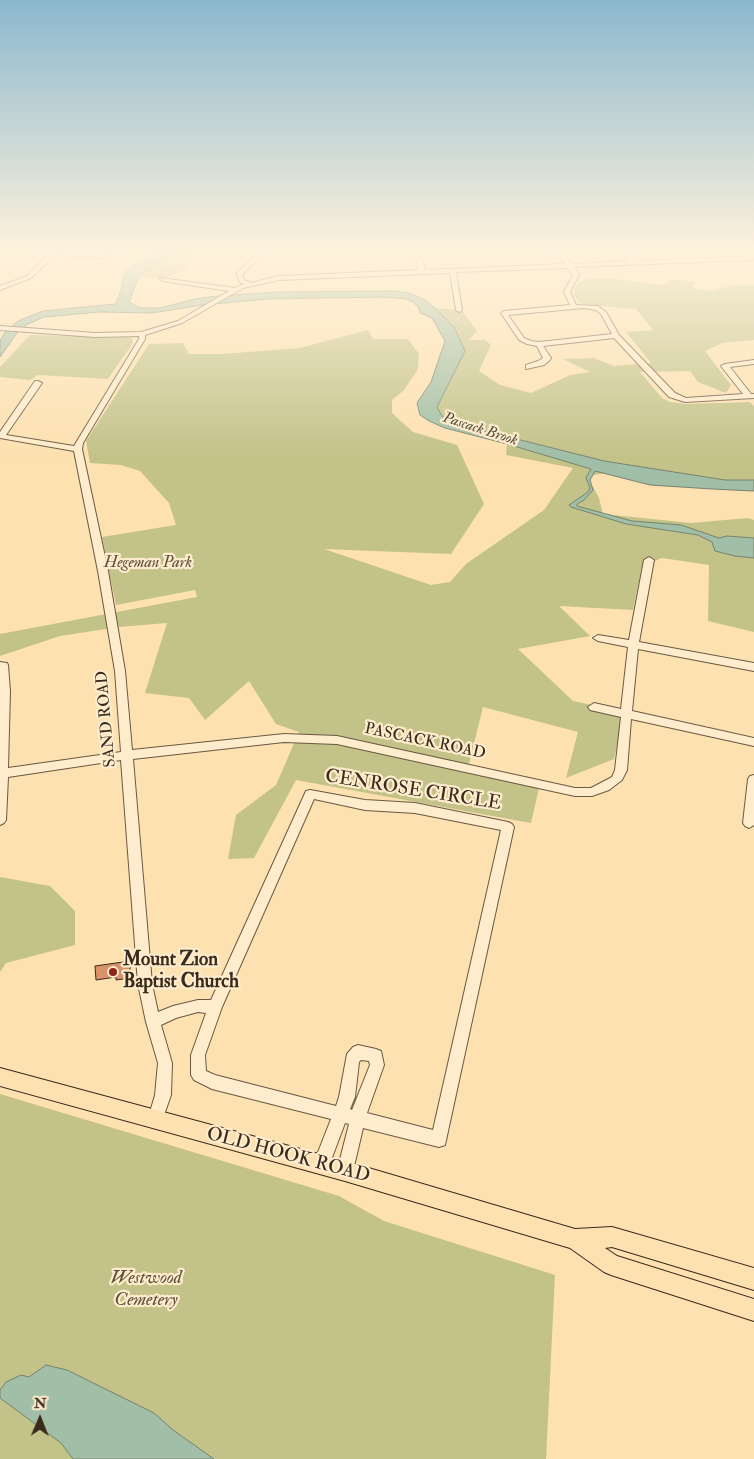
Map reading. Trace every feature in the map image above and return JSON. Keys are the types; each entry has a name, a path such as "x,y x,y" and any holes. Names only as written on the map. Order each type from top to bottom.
{"main road":[{"name":"OLD HOOK ROAD","path":"0,1076 345,1171 575,1239 611,1265 754,1310"},
{"name":"OLD HOOK ROAD","path":"575,1239 612,1237 754,1279"}],"street":[{"path":"3,328 103,336 142,334 182,320"},
{"path":"509,320 521,339 528,343 539,344 616,336"},
{"path":"607,320 616,336 636,360 676,396 685,400 752,397"},
{"path":"38,383 0,436 78,449 79,443 142,339 142,334"},
{"path":"529,367 541,363 547,358 539,344"},
{"path":"752,397 725,366 754,362"},
{"name":"SAND ROAD","path":"78,449 116,646 146,984 152,1022 165,1063 163,1095 156,1119"},
{"name":"PASCACK ROAD","path":"2,773 127,754 284,738 310,738 337,740 367,746 575,792 592,792 616,780 621,770 633,645 649,560"},
{"path":"598,638 754,667"},
{"path":"0,820 5,691 4,665"},
{"path":"594,707 754,742"},
{"path":"749,823 754,779"},
{"name":"CENROSE CIRCLE","path":"310,794 365,805 415,808 508,827 440,1139 212,1082 199,1075 198,1055 215,1007 310,794"},
{"path":"152,1022 181,1010 198,1006 215,1007"},
{"path":"322,1165 347,1098 352,1059 358,1052 376,1056 378,1065 362,1102 345,1171"}],"green space":[{"name":"Hegeman Park","path":"447,320 469,320 477,331 469,340 485,340 491,345 479,371 500,385 531,393 570,375 590,372 563,359 594,358 614,366 651,363 626,332 653,330 645,320 754,320 754,340 722,343 705,351 731,385 726,393 698,382 690,371 640,372 662,398 670,402 686,404 750,402 754,406 754,480 725,480 638,468 587,476 599,498 603,514 691,523 748,518 754,520 754,632 708,621 709,565 662,558 642,566 633,610 559,606 590,636 518,649 573,701 625,712 614,759 566,778 578,732 483,707 467,772 539,788 531,823 296,780 254,858 228,859 236,815 276,785 299,732 276,724 249,681 205,720 189,698 145,693 167,623 119,627 60,636 0,656 0,634 197,597 195,590 116,605 102,537 176,525 169,503 140,471 121,465 90,463 86,441 149,344 183,343 189,354 222,354 299,348 368,330 373,339 408,339 419,354 418,369 404,390 392,400 392,413 413,432 457,445 484,504 451,554 324,549 431,585 450,582 466,564 544,510 573,468 506,455 507,444 477,429 442,416 437,407 465,351 454,327"},
{"path":"30,335 126,337 132,338 133,343 108,379 38,375 30,380 0,377 0,367"},
{"path":"0,877 50,886 75,911 75,945 6,963 0,972"},
{"name":"Westwood Cemetery","path":"0,1094 339,1196 384,1221 555,1275 546,1459 0,1459"}],"water":[{"path":"37,320 26,325 17,333 0,357 0,341 5,332 18,321"},
{"name":"Pascack Brook","path":"433,320 447,320 454,327 465,351 437,407 442,416 477,429 604,461 725,480 754,480 754,491 712,489 650,485 595,471 590,480 593,490 577,506 632,521 681,525 719,538 727,536 754,538 754,558 715,551 712,542 698,535 626,524 571,507 569,505 588,492 590,488 586,478 591,469 445,428 420,415 417,403 431,382 445,341"},
{"path":"46,1365 67,1370 154,1413 173,1430 214,1459 73,1459 61,1443 0,1398 0,1390 6,1382 21,1375 29,1377"}],"building":[{"name":"Mount Zion Baptist Church","path":"130,961 130,978 116,980 116,977 96,980 95,966"}],"place":[{"name":"Mount Zion Baptist Church","path":"113,972"}]}
